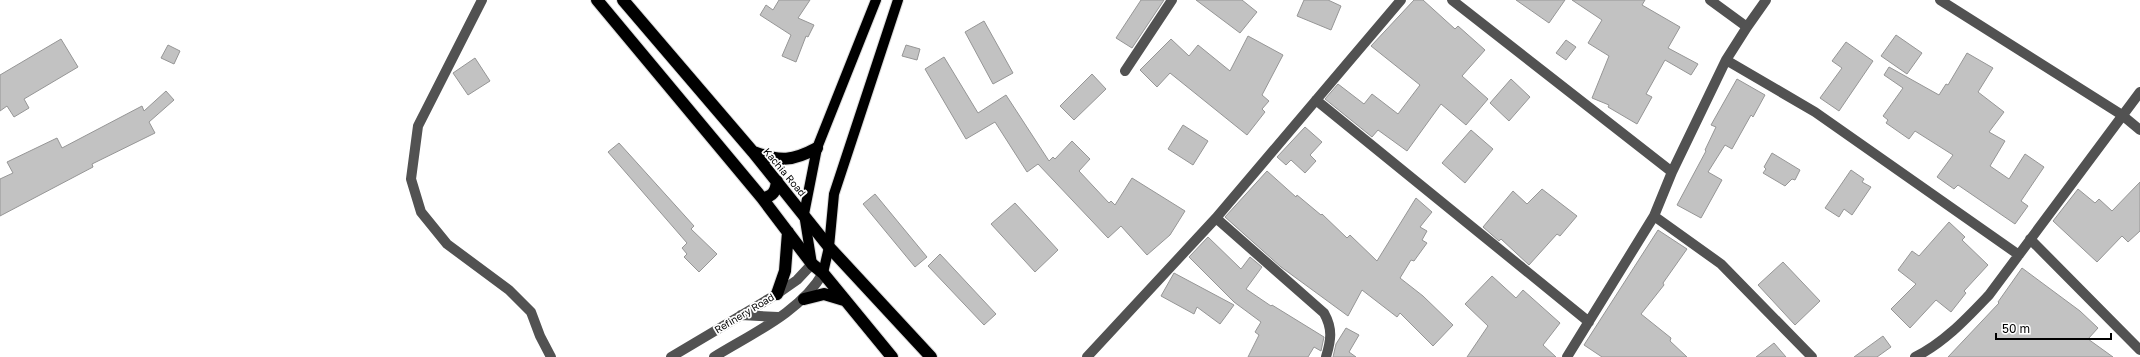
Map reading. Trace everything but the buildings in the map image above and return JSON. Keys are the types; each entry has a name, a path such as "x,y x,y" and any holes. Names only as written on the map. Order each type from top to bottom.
{"highway":[{"path":"597,0 762,198 812,264 823,273 892,357"},
{"name":"Kachia Road","path":"623,0 778,181 829,247 932,357"},
{"path":"753,152 783,160 800,157 817,148"},
{"path":"762,198 773,194 778,181"},
{"path":"777,294 785,271 788,232"},
{"path":"804,299 824,294 844,300"}],"main road":[{"path":"812,264 804,214 817,148 876,0"},
{"path":"823,273 829,247 834,194 898,0"}],"street":[{"path":"482,0 418,126 411,179 421,212 447,244 509,290 531,312 540,336 551,357"},
{"path":"1125,71 1172,0"},
{"path":"1452,0 1672,172"},
{"path":"1710,0 1747,27"},
{"path":"1567,357 1654,216 1672,172 1726,60 1766,0"},
{"path":"1940,0 2122,116 2140,130"},
{"path":"1087,357 1216,218 1316,100 1397,1"},
{"path":"1726,60 1815,112 2019,255"},
{"path":"1915,357 1931,354 1989,295 2140,92"},
{"path":"1316,100 1589,322"},
{"path":"1654,216 1721,264 1812,357"},
{"path":"1216,218 1324,314 1330,324 1331,339 1326,357"},
{"path":"2030,240 2140,350"},
{"name":"Refinery Road","path":"670,357 777,294 797,280 812,264"},
{"name":"Refinery Road","path":"714,357 804,299 816,286 823,273"},
{"path":"742,315 778,317"}]}
